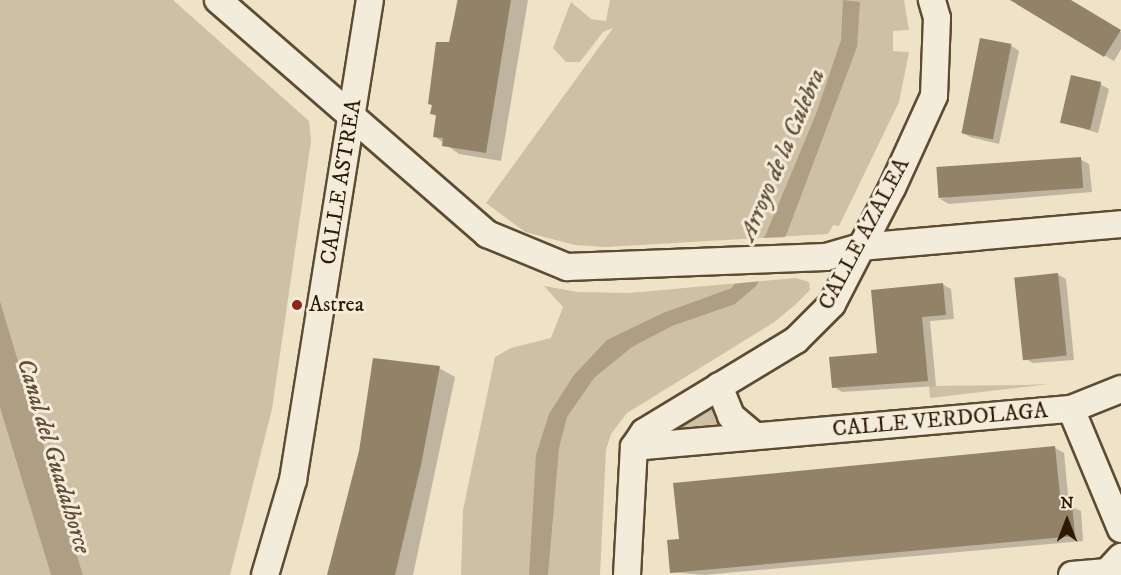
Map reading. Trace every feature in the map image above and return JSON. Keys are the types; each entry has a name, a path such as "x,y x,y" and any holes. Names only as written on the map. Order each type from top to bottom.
{"street":[{"path":"218,0 487,234 567,267 593,268 818,258 860,247 1121,224"},
{"name":"CALLE ASTREA","path":"266,575 293,480 370,0"},
{"name":"CALLE AZALEA","path":"634,447 644,432 809,330 832,304 892,188 934,96 938,18 932,0"},
{"path":"719,387 730,416 755,436"},
{"name":"CALLE VERDOLAGA","path":"634,447 1071,409 1121,389"},
{"path":"1071,409 1121,529"},
{"path":"627,575 634,447"},
{"path":"1072,575 1107,572 1121,557"}],"shaded area":[{"path":"0,0 173,0 309,121 311,141 272,409 230,575 83,575 0,301"},
{"path":"610,0 904,0 909,30 893,31 893,51 909,52 899,102 839,226 833,225 828,234 606,247 575,245 525,232 486,203 613,28 603,32 580,62 566,62 553,48 571,2 591,19 606,21"},
{"path":"843,0 860,2 857,47 787,233 756,286 735,304 672,326 632,347 594,378 567,417 559,448 548,575 529,575 536,455 549,414 574,375 607,340 663,313 732,288 766,234 816,114 841,40"},
{"path":"796,278 809,282 810,290 795,305 773,323 627,413 611,434 606,450 600,575 461,575 463,510 495,357 511,348 551,338 563,307 544,286 577,292 629,293"},
{"path":"0,301 83,575 51,575 0,408"},
{"path":"1049,384 930,398 929,386 1025,385"},
{"path":"714,406 736,431 665,436"},
{"path":"0,408 51,575 0,575"}],"pier":[{"path":"788,237 762,281 731,284 760,238"}],"building":[{"path":"458,0 511,0 486,153 442,146 443,138 433,137 436,115 430,114 432,105 428,104 436,42 449,42"},
{"path":"1010,0 1071,0 1121,30 1104,57"},
{"path":"980,38 1011,44 993,139 961,133"},
{"path":"1071,75 1101,82 1090,130 1060,123"},
{"path":"1081,157 1083,188 939,198 936,167"},
{"path":"1058,273 1067,356 1023,360 1014,278"},
{"path":"943,283 946,315 922,317 928,381 832,388 829,357 877,353 871,290"},
{"path":"373,358 440,366 421,465 395,575 327,575 359,451"},
{"path":"1055,446 1061,505 1072,504 1075,536 670,573 667,540 679,539 673,483"}],"place":[{"name":"Astrea","path":"297,305"}],"water label":[{"name":"Arroyo de la Culebra","path":"783,155"},
{"name":"Canal del Guadalhorce","path":"53,456"}]}
